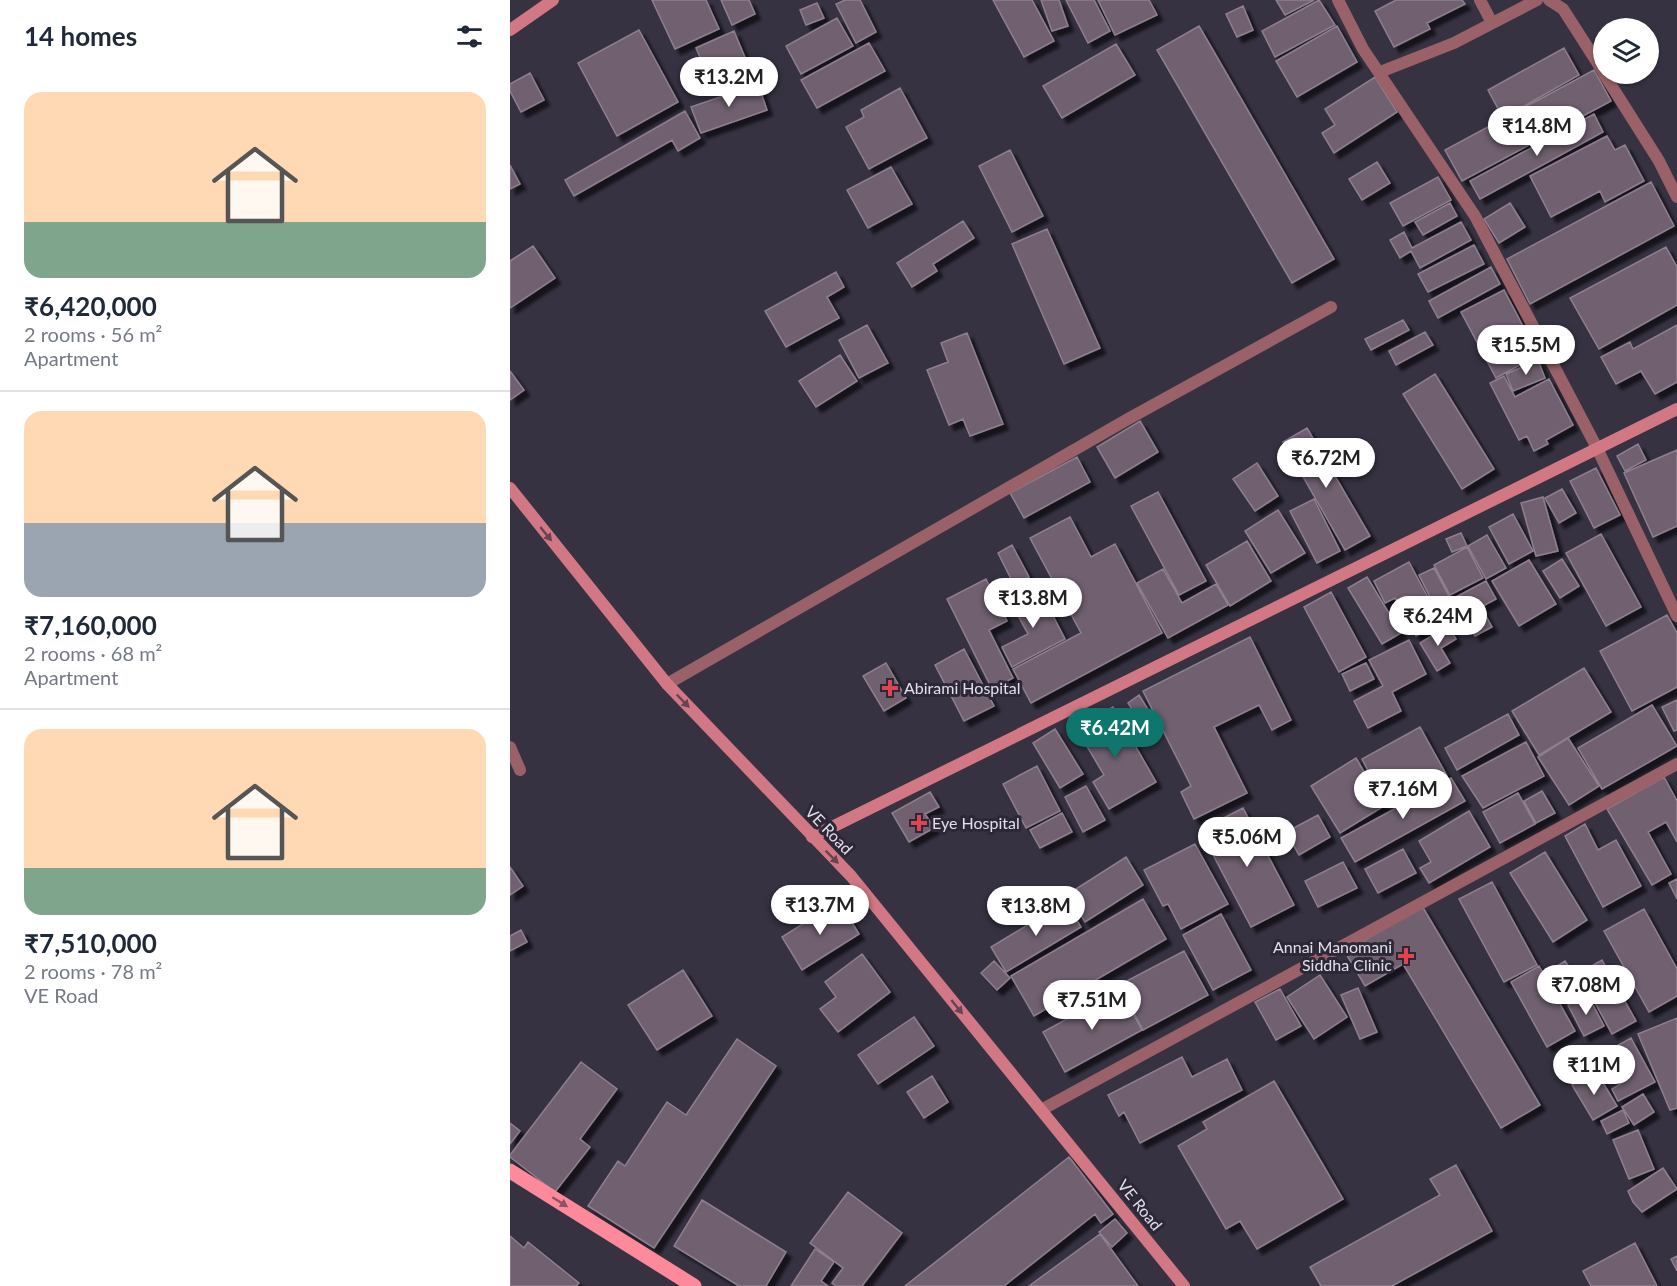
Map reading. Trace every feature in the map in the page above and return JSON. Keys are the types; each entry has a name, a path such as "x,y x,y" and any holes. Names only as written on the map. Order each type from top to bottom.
{"main road":[{"path":"510,30 553,0"},
{"path":"812,837 1677,409"},
{"name":"VE Road","path":"510,488 667,684 851,876 1184,1286"},
{"path":"510,1172 694,1286"}],"street":[{"path":"1338,0 1363,49 1475,216 1597,448 1677,616"},
{"path":"1480,0 1492,23"},
{"path":"1380,72 1454,43 1537,0"},
{"path":"1549,0 1563,9 1593,56"},
{"path":"1611,84 1675,190"},
{"path":"667,684 1118,425 1331,307"},
{"path":"510,747 520,770"},
{"path":"1041,1110 1677,764"}],"building":[{"path":"652,0 706,0 719,29 675,49"},
{"path":"721,0 749,0 755,14 732,25"},
{"path":"845,0 860,0 876,32 856,43 836,4"},
{"path":"993,0 1032,0 1054,41 1024,57"},
{"path":"1041,0 1059,0 1068,26 1052,31"},
{"path":"1066,0 1094,0 1110,31 1088,43"},
{"path":"1098,0 1149,0 1157,15 1115,35"},
{"path":"1276,0 1314,0 1285,15"},
{"path":"1319,0 1335,25 1275,57 1262,31"},
{"path":"1396,0 1462,0 1465,4 1427,23 1430,29 1394,47 1375,11"},
{"path":"817,3 824,18 806,25 800,10"},
{"path":"1243,6 1253,30 1237,37 1226,14"},
{"path":"837,18 853,46 801,74 786,46"},
{"path":"1199,26 1334,259 1292,283 1157,50"},
{"path":"1337,26 1357,62 1297,97 1276,61"},
{"path":"639,30 678,102 617,136 578,63"},
{"path":"734,31 749,67 711,83 696,48"},
{"path":"869,43 885,71 817,108 801,80"},
{"path":"1116,44 1135,75 1062,118 1043,86"},
{"path":"1564,48 1579,75 1503,118 1488,90"},
{"path":"1593,71 1593,84 1602,84 1611,101 1462,181 1445,150"},
{"path":"530,73 544,100 521,112 510,91 510,84"},
{"path":"1375,77 1397,112 1334,153 1322,133 1335,125 1325,109"},
{"path":"758,84 767,110 701,133 691,107"},
{"path":"900,88 927,138 869,169 846,127 864,117 861,110"},
{"path":"685,111 700,138 678,151 672,140 574,196 565,180"},
{"path":"1594,114 1603,132 1480,199 1470,181"},
{"path":"1607,136 1615,150 1625,145 1644,181 1605,202 1600,191 1551,217 1530,176"},
{"path":"1010,150 1043,216 1012,232 979,166"},
{"path":"1377,162 1390,183 1362,200 1349,179"},
{"path":"510,165 520,184 510,189"},
{"path":"891,167 912,204 868,228 847,190"},
{"path":"1438,177 1451,200 1403,226 1390,203"},
{"path":"1651,182 1674,226 1530,304 1507,259"},
{"path":"1450,203 1457,216 1423,235 1415,222"},
{"path":"1510,203 1525,227 1499,243 1484,219"},
{"path":"963,221 974,238 933,264 937,271 912,287 897,263"},
{"path":"1461,222 1471,240 1420,268 1411,251 1400,258 1390,240 1404,232 1412,248"},
{"path":"1047,229 1100,348 1064,364 1012,244"},
{"path":"1474,245 1484,264 1428,292 1418,274"},
{"path":"533,246 555,278 510,308 510,261"},
{"path":"1666,247 1677,267 1677,305 1599,349 1570,298"},
{"path":"1491,267 1500,284 1438,318 1429,301"},
{"path":"836,272 844,287 827,297 839,318 786,347 765,311"},
{"path":"1504,290 1538,355 1496,378 1461,312"},
{"path":"1403,320 1409,330 1371,350 1365,339"},
{"path":"867,325 888,363 859,378 839,340"},
{"path":"1677,325 1677,382 1655,394 1641,371 1616,384 1601,357 1630,342 1633,349"},
{"path":"1425,332 1433,345 1396,365 1389,351"},
{"path":"967,333 1003,424 970,436 963,419 949,425 927,370 948,362 941,343"},
{"path":"840,355 857,381 816,407 799,381"},
{"path":"1538,360 1545,378 1513,391 1506,374"},
{"path":"510,371 524,390 510,400"},
{"path":"1435,374 1494,469 1462,489 1403,394"},
{"path":"1504,376 1515,397 1549,379 1573,425 1546,440 1548,444 1534,451 1527,436 1519,440 1490,383"},
{"path":"1140,421 1158,452 1115,478 1097,447"},
{"path":"1307,428 1370,536 1345,550 1283,442"},
{"path":"1638,444 1646,460 1625,471 1617,456"},
{"path":"1677,450 1677,526 1653,537 1624,473"},
{"path":"1077,457 1090,482 1024,518 1010,493"},
{"path":"1257,463 1278,496 1255,511 1233,479"},
{"path":"1596,468 1620,515 1594,528 1570,481"},
{"path":"1562,489 1576,513 1559,523 1545,498"},
{"path":"1158,492 1206,581 1179,595 1131,506"},
{"path":"1543,497 1558,551 1536,556 1521,503"},
{"path":"1314,499 1340,551 1317,563 1290,511"},
{"path":"1278,510 1305,553 1271,573 1245,531"},
{"path":"1513,514 1533,551 1509,564 1489,527"},
{"path":"1070,517 1091,557 1115,544 1162,633 1031,703 1013,669 1081,633 1030,538"},
{"path":"1461,533 1467,546 1452,552 1446,539"},
{"path":"1601,534 1641,607 1606,626 1566,553"},
{"path":"1487,535 1506,568 1486,579 1468,546"},
{"path":"1247,541 1271,581 1230,606 1206,565"},
{"path":"1012,545 1029,577 1014,585 998,553"},
{"path":"1467,547 1483,578 1450,595 1434,565"},
{"path":"1562,559 1579,586 1560,598 1543,571"},
{"path":"1529,560 1556,604 1519,626 1492,581"},
{"path":"1409,562 1441,622 1416,636 1395,598 1385,603 1374,581"},
{"path":"1434,568 1460,617 1444,625 1419,575"},
{"path":"1163,569 1182,603 1216,584 1228,605 1168,638 1137,583"},
{"path":"1367,577 1401,633 1382,644 1348,588"},
{"path":"986,579 1007,621 989,630 1013,678 992,689 947,599"},
{"path":"1486,581 1496,599 1481,607 1492,627 1475,636 1454,598"},
{"path":"1039,589 1065,639 1012,667 1002,647 1028,634 1011,603"},
{"path":"1331,592 1366,657 1339,672 1304,607"},
{"path":"1667,615 1677,633 1677,687 1632,711 1600,651"},
{"path":"1448,626 1456,639 1441,648 1450,663 1437,671 1420,643"},
{"path":"1250,637 1291,720 1272,730 1259,705 1214,727 1247,793 1194,819 1181,792 1191,786 1143,691"},
{"path":"1409,640 1426,674 1392,692 1401,711 1368,728 1354,701 1383,686 1369,660"},
{"path":"964,649 994,706 964,721 935,665"},
{"path":"886,663 906,698 884,711 863,676"},
{"path":"1366,663 1374,679 1350,691 1342,674"},
{"path":"1584,668 1611,712 1539,755 1512,711"},
{"path":"1139,695 1149,711 1138,718 1128,703"},
{"path":"1677,700 1677,730 1674,731 1662,707"},
{"path":"1652,705 1677,746 1602,789 1578,748"},
{"path":"1113,707 1156,782 1109,809 1093,782 1104,775 1076,728"},
{"path":"1508,714 1519,735 1457,770 1445,748"},
{"path":"1420,727 1447,776 1400,801 1387,777 1375,784 1362,759"},
{"path":"1055,729 1083,774 1060,788 1033,743"},
{"path":"1568,738 1599,786 1569,805 1538,757"},
{"path":"1526,742 1544,776 1483,808 1462,776"},
{"path":"1356,758 1384,806 1340,833 1311,786"},
{"path":"1037,766 1060,811 1026,828 1003,784"},
{"path":"1664,777 1677,801 1677,842 1666,822 1648,832 1671,874 1652,885 1607,809"},
{"path":"1451,778 1465,801 1355,862 1341,838"},
{"path":"1086,786 1105,820 1083,832 1065,797"},
{"path":"1542,791 1555,813 1536,823 1524,801"},
{"path":"930,792 939,807 925,814 934,828 909,842 892,813"},
{"path":"1518,793 1535,824 1500,843 1483,812"},
{"path":"1243,808 1294,905 1251,927 1200,830"},
{"path":"1469,811 1490,847 1429,883 1420,868 1431,862 1419,841"},
{"path":"1062,813 1072,832 1040,848 1030,830"},
{"path":"1318,815 1330,837 1299,855 1286,832"},
{"path":"1585,824 1598,850 1616,840 1641,886 1603,907 1565,836"},
{"path":"1195,844 1228,904 1181,929 1168,904 1163,906 1144,870"},
{"path":"1403,849 1416,873 1378,893 1365,869"},
{"path":"1545,852 1587,920 1553,942 1510,873"},
{"path":"1126,857 1143,885 1085,922 1068,894"},
{"path":"1343,862 1357,888 1318,907 1305,881"},
{"path":"510,867 523,886 510,895"},
{"path":"1677,879 1677,899 1669,883"},
{"path":"1492,882 1537,965 1504,982 1459,899"},
{"path":"1143,899 1166,939 1034,1016 1011,976"},
{"path":"839,901 859,934 802,970 782,937"},
{"path":"1066,902 1081,927 1006,972 991,947"},
{"path":"1422,906 1540,1105 1501,1128 1403,964 1365,986 1345,952"},
{"path":"1644,909 1677,969 1677,996 1649,1012 1604,931"},
{"path":"1221,914 1251,970 1213,990 1183,935"},
{"path":"521,930 527,942 510,951 510,936"},
{"path":"1184,951 1208,995 1143,1030 1119,985"},
{"path":"862,954 890,992 838,1032 820,1009 836,997 825,982"},
{"path":"1602,960 1636,1021 1612,1034 1579,973"},
{"path":"994,961 1010,978 997,990 981,973"},
{"path":"1565,961 1585,992 1569,1003 1549,971"},
{"path":"1539,966 1575,1031 1547,1047 1511,982"},
{"path":"683,970 712,1016 657,1050 628,1005"},
{"path":"1320,975 1347,1017 1314,1039 1287,997"},
{"path":"1358,988 1377,1032 1360,1039 1341,995"},
{"path":"1280,989 1301,1026 1276,1040 1255,1002"},
{"path":"1120,990 1142,1030 1065,1072 1043,1032"},
{"path":"1588,995 1604,1026 1584,1036 1568,1005"},
{"path":"914,1017 934,1046 878,1084 858,1055"},
{"path":"1677,1018 1677,1108 1670,1110 1638,1034"},
{"path":"1631,1038 1655,1082 1618,1101 1612,1089 1627,1080 1611,1049"},
{"path":"737,1039 776,1066 654,1248 588,1206 618,1161 625,1166 667,1102 686,1115"},
{"path":"1182,1057 1192,1077 1227,1059 1242,1090 1140,1143 1124,1112 1119,1116 1108,1095"},
{"path":"581,1062 617,1089 580,1139 590,1147 555,1192 510,1155"},
{"path":"1596,1071 1617,1106 1593,1120 1572,1085"},
{"path":"932,1076 948,1102 924,1118 907,1092"},
{"path":"1274,1081 1343,1199 1257,1249 1240,1221 1226,1229 1178,1146 1207,1129 1203,1122"},
{"path":"1643,1094 1654,1112 1634,1125 1622,1107"},
{"path":"1623,1110 1629,1123 1607,1134 1601,1121"},
{"path":"510,1123 520,1131 510,1144"},
{"path":"1638,1130 1654,1169 1629,1179 1613,1140"},
{"path":"1069,1157 1113,1214 1101,1223 1095,1214 1004,1286 905,1286"},
{"path":"1456,1165 1492,1231 1392,1286 1321,1286 1310,1267 1440,1195 1430,1179"},
{"path":"1663,1168 1677,1189 1642,1212 1633,1202 1628,1191"},
{"path":"848,1192 902,1233 862,1286 836,1286 832,1283 843,1268 810,1243"},
{"path":"702,1200 786,1252 766,1286 739,1286 674,1246"},
{"path":"1115,1219 1127,1233 1112,1247 1099,1232"},
{"path":"1100,1234 1138,1286 1029,1286"},
{"path":"510,1236 524,1248 528,1242 579,1283 576,1286 510,1286"},
{"path":"1635,1243 1657,1286 1591,1286 1583,1271"},
{"path":"815,1249 834,1262 821,1281 828,1286 791,1286"},
{"path":"1677,1256 1677,1271 1671,1259"}],"place":[{"name":"Abirami Hospital","path":"890,688"},
{"name":"Eye Hospital","path":"919,823"},
{"name":"Annai Manomani Siddha Clinic","path":"1406,956"}]}
